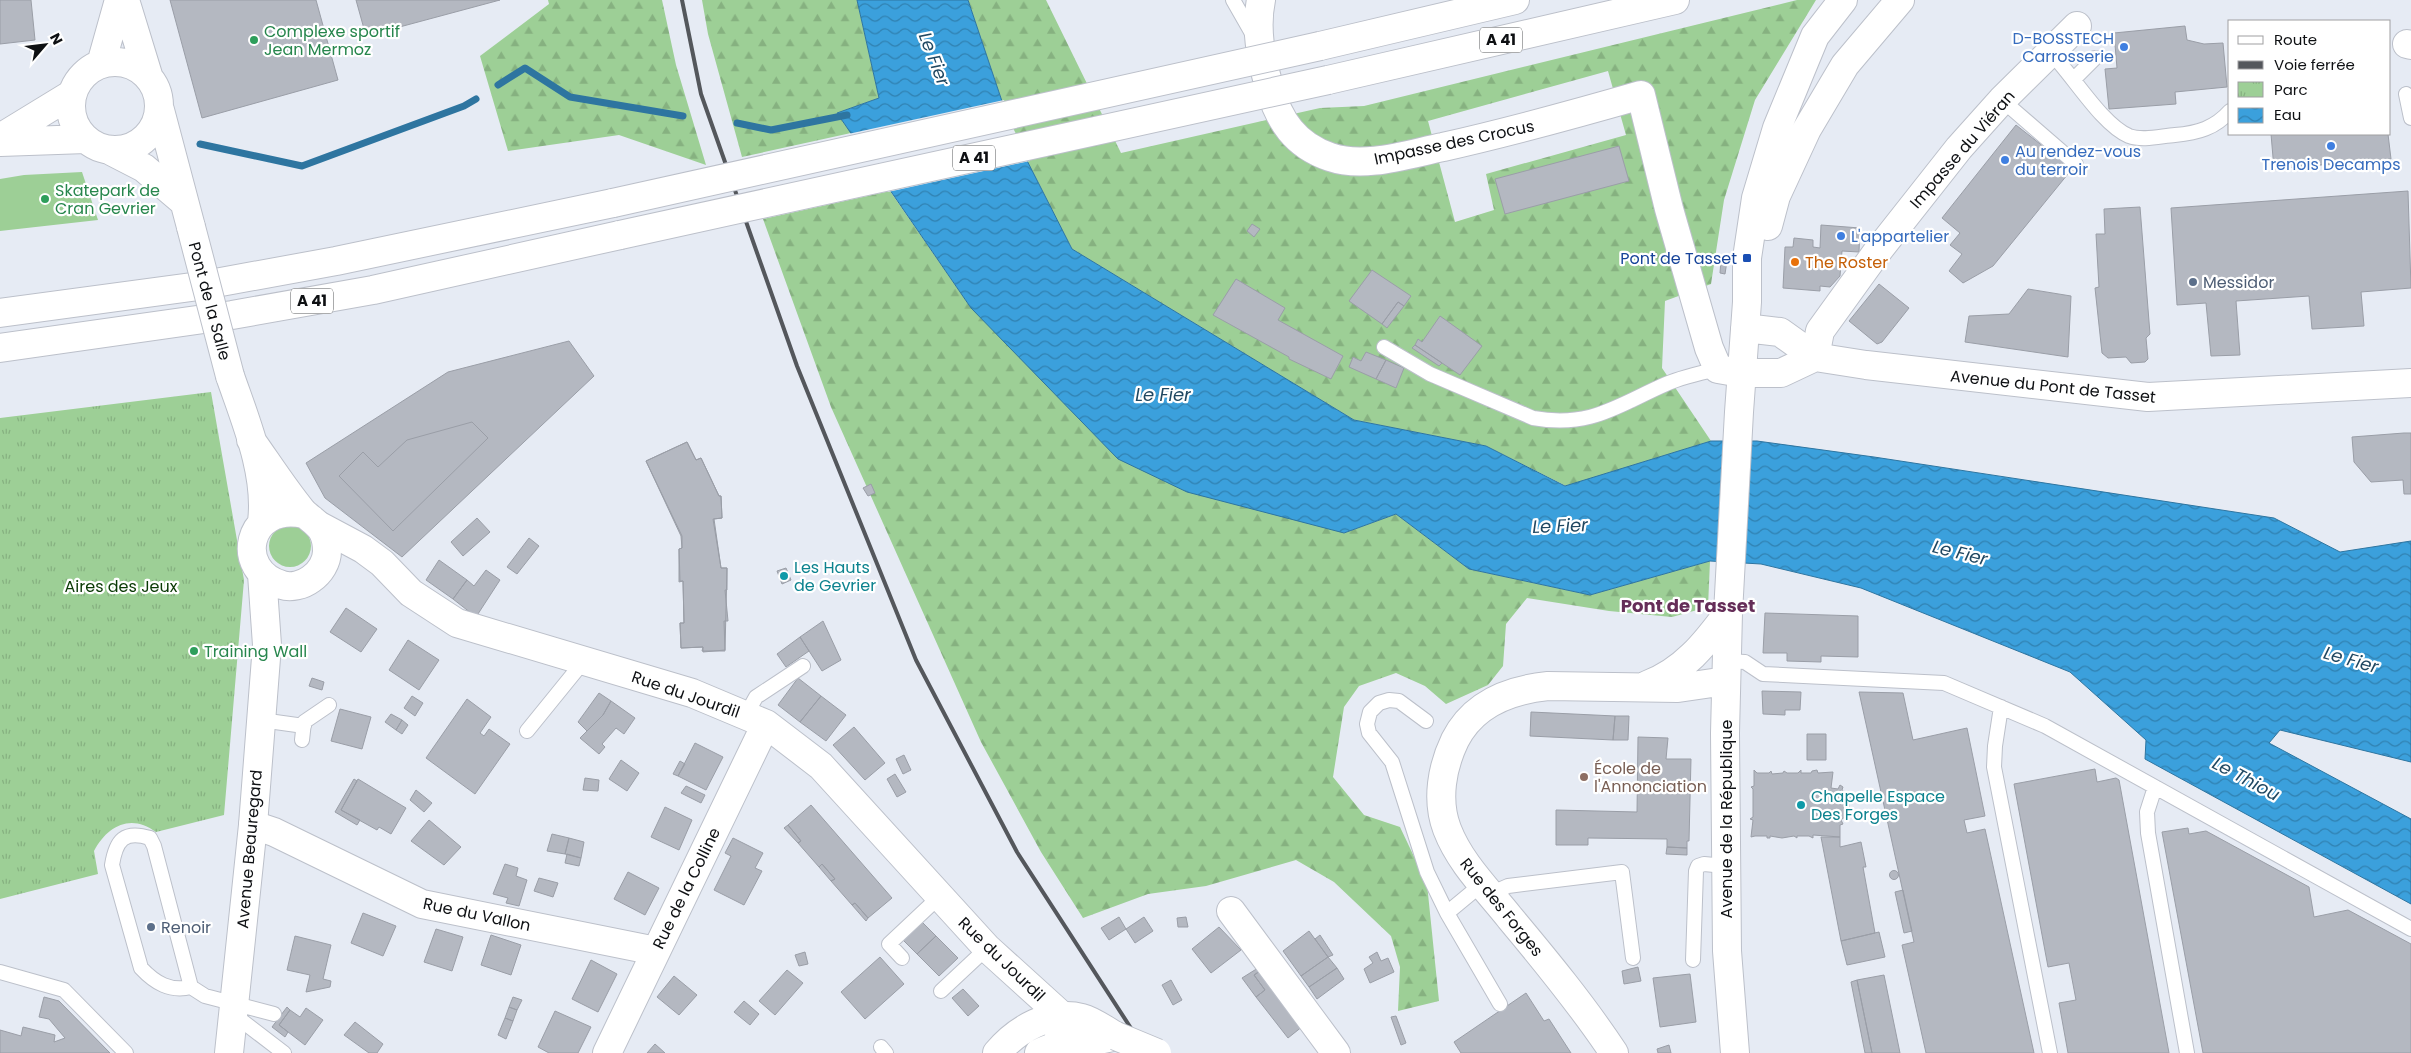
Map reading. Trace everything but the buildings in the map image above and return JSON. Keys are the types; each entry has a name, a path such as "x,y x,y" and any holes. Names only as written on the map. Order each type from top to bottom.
{"main road":[{"path":"101,64 119,0"},
{"path":"125,0 148,75 158,91 160,110 188,214"},
{"name":"Impasse des Crocus","path":"1261,0 1258,14 1260,47 1273,102 1287,129 1306,147 1332,158 1346,160 1390,158 1513,132 1642,96 1669,209 1701,321 1730,371"},
{"name":"A 41","path":"0,313 189,287 326,263 614,203 1320,46 1515,0"},
{"name":"A 41","path":"0,348 223,317 373,290 1328,80 1675,0"},
{"path":"1746,315 1747,258 1756,198 1777,128 1816,36 1844,0"},
{"path":"1815,357 1781,373 1730,371 1776,196 1807,129 1845,65 1900,0"},
{"name":"Impasse du Viéran","path":"1815,357 1820,331 1923,192 2002,100 2077,26"},
{"path":"148,75 134,66 118,61 101,64 83,75 72,94 71,110 76,126 97,145 144,168 188,214"},
{"path":"0,138 72,94"},
{"path":"0,142 97,145 127,149 143,141 155,127 160,110"},
{"name":"Pont de la Salle","path":"188,214 230,376"},
{"name":"Avenue du Pont de Tasset","path":"1746,315 1780,332 1815,357 1866,366 2148,398 2411,382"},
{"name":"Avenue de la République","path":"1730,371 1738,412 1728,613 1725,866 1728,982 1734,1053"},
{"name":"Rue du Jourdil","path":"230,376 251,440 264,505 262,522"},
{"name":"Rue du Jourdil","path":"251,440 311,519 363,549 382,563 411,593 457,623 692,693 756,719 821,766 987,948 1061,1015"},
{"path":"289,511 311,519 327,544 327,554 323,566 316,575 299,585 286,586 273,582 262,574 254,562 252,548 255,534 262,522 274,514 289,511"},
{"name":"Avenue Beauregard","path":"229,1053 253,824 267,645 262,574"},
{"name":"Avenue Beauregard","path":"267,645 299,585"},
{"name":"Rue des Forges","path":"1640,688 1665,679 1682,668 1728,613"},
{"name":"Rue des Forges","path":"1614,1053 1551,968 1486,889 1456,849 1446,827 1441,807 1445,766 1453,744 1465,723 1486,705 1527,688 1548,686 1678,688 1727,671"},
{"name":"Rue de la Colline","path":"607,1053 656,951 756,719"},
{"name":"Rue du Vallon","path":"253,824 274,832 422,904 656,951"},
{"path":"1232,911 1336,1053"},
{"path":"997,1053 1008,1040 1028,1027 1061,1015 1084,1018 1105,1039"},
{"path":"1048,1049 1061,1030 1061,1015"},
{"path":"1048,1049 1105,1039 1157,1053"}],"lane":[{"path":"1233,0 1260,47"},
{"path":"2050,52 2110,122 2128,135 2139,138 2200,131 2218,124 2228,113"},
{"path":"2074,79 2095,58"},
{"path":"2406,94 2411,118"},
{"path":"2002,100 2076,164"},
{"path":"1384,347 1430,374 1533,418 1551,422 1571,422 1609,413 1667,384 1730,371"},
{"path":"527,731 583,662"},
{"path":"1727,671 1745,662 1763,674 1944,683 2045,726 2411,928"},
{"path":"756,719 756,697 803,666"},
{"path":"1426,721 1399,701 1389,700 1379,703 1370,712 1367,724 1368,732 1392,762 1427,872 1446,913 1500,1004"},
{"path":"261,720 303,733 304,722 329,705"},
{"path":"2001,707 1995,746 1994,768 2050,1053"},
{"path":"2154,787 2147,812 2148,833 2187,1053"},
{"path":"191,987 179,990 163,986 141,968 112,865 115,849 119,841 130,836 139,834 150,838 154,846 191,987 204,996 234,1009 284,1053"},
{"path":"1693,960 1696,870 1698,866 1704,864 1725,866"},
{"path":"1446,913 1486,889 1622,872 1634,958"},
{"path":"902,958 889,944 939,897"},
{"path":"941,991 987,948"},
{"path":"0,972 64,990 126,1053"},
{"path":"234,1009 258,1008 274,1014"}],"green space":[{"path":"548,0 662,0 676,65 706,165 619,135 508,151 480,56 549,4"},
{"path":"702,0 857,0 879,98 837,113 851,133 742,157 708,34"},
{"path":"968,0 1046,0 1121,153 1320,108 1364,106 1797,0 1816,0 1755,100 1724,200 1711,284 1665,301 1662,368 1711,441 1566,486 1486,446 1354,420 1072,249 1012,131","holes":["1608,71 1626,135 1486,174 1494,210 1455,222 1428,121"]},
{"name":"Skatepark de Cran Gevrier","path":"82,172 98,220 0,231 0,179 24,175"},
{"path":"890,191 971,308 1344,533 1396,514 1469,569 1590,595 1710,561 1708,607 1672,617 1609,611 1527,598 1506,624 1503,666 1488,685 1446,704 1425,686 1396,673 1359,686 1344,707 1333,777 1364,815 1400,827 1427,884 1439,1001 1398,1011 1400,967 1391,936 1334,882 1296,860 1206,886 1148,894 1083,918 1041,852 981,742 831,407 763,219"},
{"name":"Aires des Jeux","path":"211,392 244,580 224,815 156,832 138,823 120,825 99,842 94,851 98,874 0,899 0,418"},
{"path":"294,525 302,528 308,534 311,546 308,558 302,564 286,567 278,564 272,558 269,542 272,534 278,528"}],"water":[{"path":"857,0 968,0 1012,131 1072,249 1354,420 1486,446 1565,486 1711,441 1757,441 2274,518 2340,552 2411,541 2411,762 2280,730 2269,743 2411,819 2411,904 2145,759 2146,740 2070,672 1861,588 1761,564 1710,561 1590,595 1469,569 1396,514 1344,533 1187,492 1118,459 971,308 837,113 879,98"}],"pier":[{"path":"1004,100 1014,130 1030,161 888,192 848,134"}],"waterway":[{"path":"498,85 525,68 570,97 683,116"},
{"path":"200,144 302,166 464,106 476,99"},
{"path":"737,123 771,130 847,115"}],"railway":[{"path":"682,0 701,94 797,366 916,660 1017,852 1147,1053"}],"place":[{"name":"Complexe sportif Jean Mermoz","path":"254,40"},
{"name":"D-BOSSTECH Carrosserie","path":"2124,47"},
{"name":"Trenois Decamps","path":"2331,146"},
{"name":"Au rendez-vous du terroir","path":"2005,160"},
{"name":"Skatepark de Cran Gevrier","path":"45,199"},
{"name":"L'appartelier","path":"1841,236"},
{"name":"Pont de Tasset","path":"1747,258"},
{"name":"The Roster","path":"1795,262"},
{"name":"Messidor","path":"2193,282"},
{"name":"Les Hauts de Gevrier","path":"784,576"},
{"name":"Training Wall","path":"194,651"},
{"name":"École de l'Annonciation","path":"1584,777"},
{"name":"Chapelle Espace Des Forges","path":"1801,805"},
{"name":"Renoir","path":"151,927"}],"district":[{"name":"Pont de Tasset","path":"1688,606"}],"water label":[{"name":"Le Fier","path":"934,59"},
{"name":"Le Fier","path":"1163,395"},
{"name":"Le Fier","path":"1560,526"},
{"name":"Le Fier","path":"1960,553"},
{"name":"Le Fier","path":"2351,660"},
{"name":"Le Thiou","path":"2246,779"}]}
